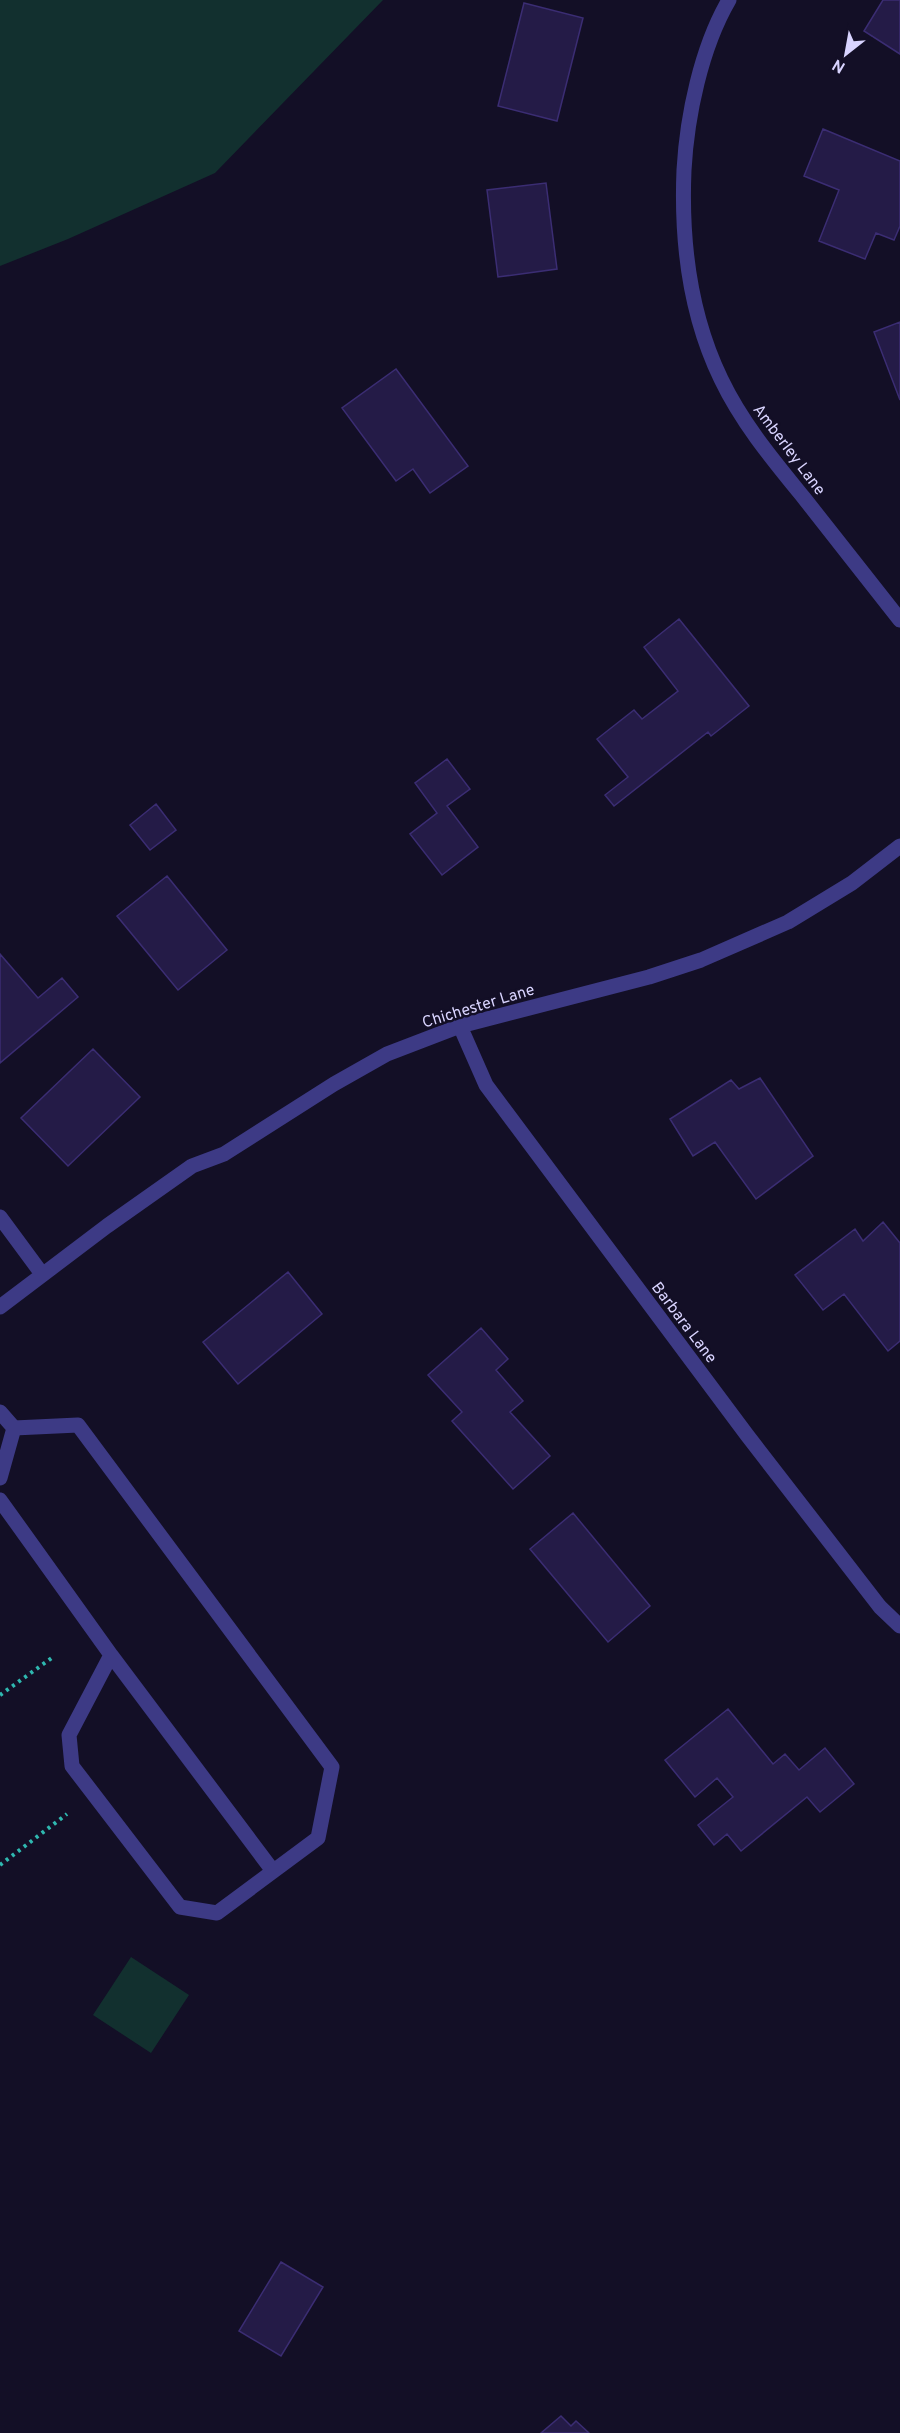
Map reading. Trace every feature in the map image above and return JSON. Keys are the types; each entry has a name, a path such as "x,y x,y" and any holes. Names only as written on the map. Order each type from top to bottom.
{"street":[{"name":"Amberley Lane","path":"729,0 698,76 686,142 683,202 686,246 688,268 700,326 721,378 751,432 900,620"},
{"name":"Chichester Lane","path":"0,1307 192,1166 224,1154 334,1084 387,1054 460,1026 649,977 701,960 788,921 852,883 900,846"},
{"name":"Barbara Lane","path":"460,1026 486,1086 747,1435 880,1607 900,1626"},
{"path":"0,1217 42,1274"},
{"path":"0,1412 14,1428"},
{"path":"14,1428 78,1425 332,1767 318,1838 217,1913 180,1907 72,1766 69,1735 111,1655"},
{"path":"0,1478 14,1428"},
{"path":"0,1500 111,1655 273,1871"}],"path":[{"path":"0,1695 53,1657"},
{"path":"0,1865 67,1814"}],"green space":[{"path":"0,0 383,0 215,173 68,239 0,266"},
{"path":"131,1957 189,1995 151,2053 93,2015"}],"building":[{"path":"883,0 900,0 900,54 864,31"},
{"path":"524,3 583,18 557,121 498,106"},
{"path":"823,129 900,161 900,226 894,240 876,233 865,259 819,241 839,190 804,176"},
{"path":"546,183 557,269 498,277 487,190"},
{"path":"900,322 900,400 874,332"},
{"path":"396,369 468,466 430,493 413,469 396,481 342,408"},
{"path":"679,619 749,706 711,736 708,732 614,806 605,795 628,777 597,739 634,710 642,719 678,691 644,647"},
{"path":"447,759 470,789 447,806 478,847 442,875 410,834 437,813 415,783"},
{"path":"156,804 176,830 150,850 130,825"},
{"path":"167,876 227,950 178,990 117,916"},
{"path":"0,954 38,998 62,978 78,997 0,1063"},
{"path":"93,1049 140,1097 68,1166 21,1118"},
{"path":"760,1078 813,1156 756,1199 715,1142 693,1156 670,1119 731,1080 739,1089"},
{"path":"883,1222 900,1243 900,1341 888,1351 844,1294 823,1310 795,1275 855,1229 863,1241"},
{"path":"288,1272 322,1314 238,1384 203,1342"},
{"path":"481,1328 508,1359 496,1370 523,1401 510,1412 550,1456 513,1489 452,1421 462,1412 428,1375"},
{"path":"573,1513 650,1606 608,1642 530,1549"},
{"path":"728,1709 773,1764 785,1754 799,1770 825,1748 854,1784 820,1812 807,1797 741,1851 727,1834 714,1845 698,1825 733,1797 717,1778 695,1797 665,1760"},
{"path":"281,2262 323,2287 281,2356 239,2331"},
{"path":"561,2416 571,2426 576,2421 589,2433 541,2433"}]}
